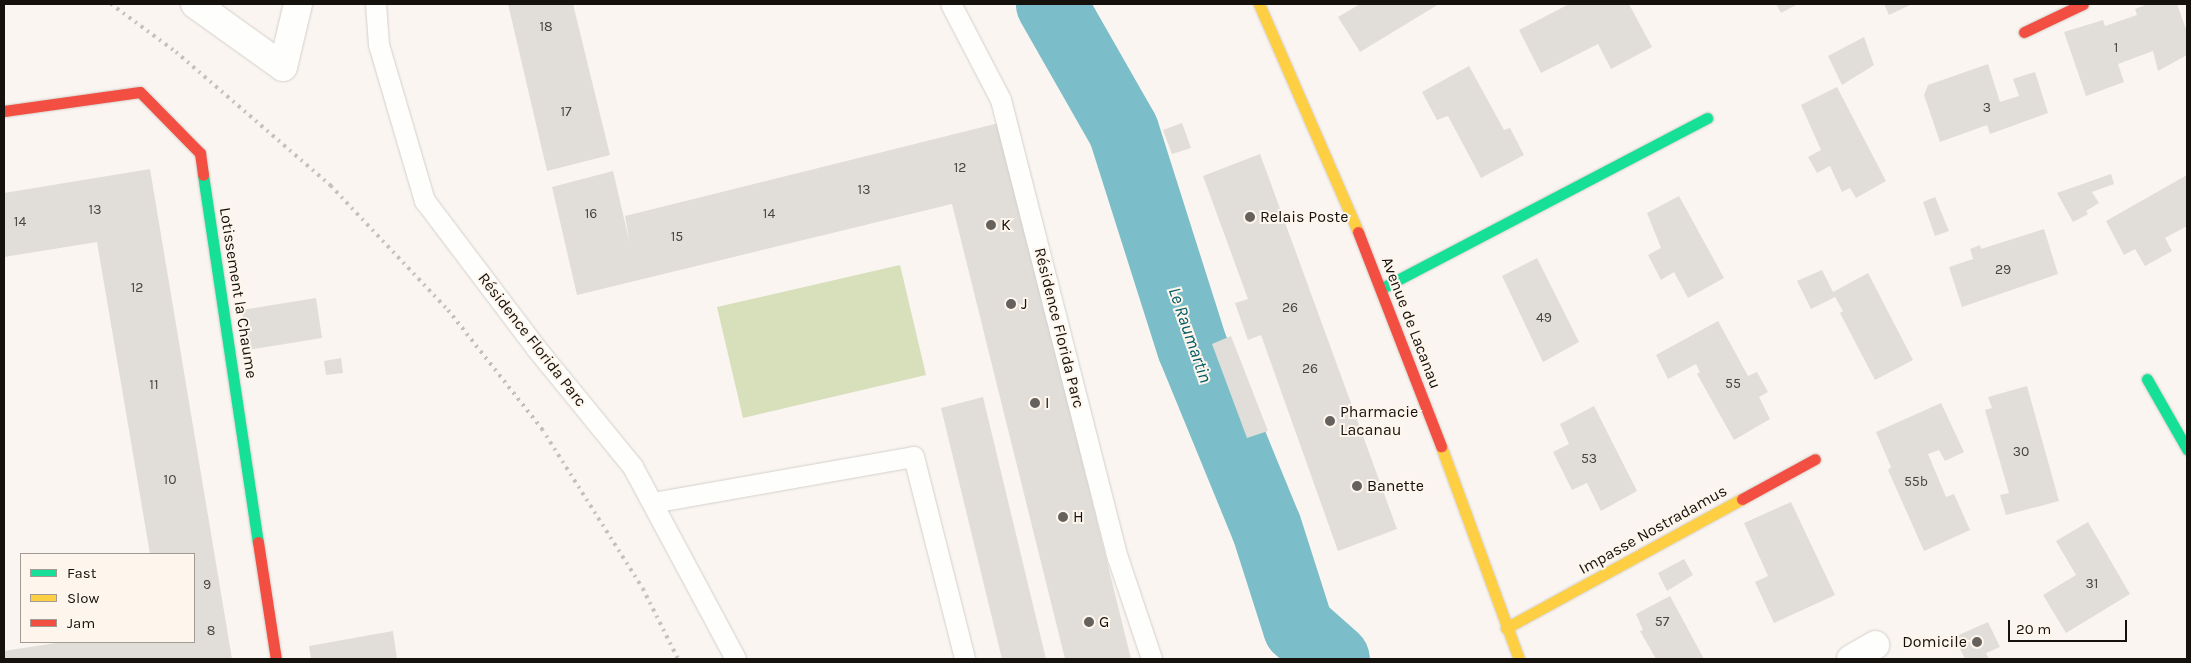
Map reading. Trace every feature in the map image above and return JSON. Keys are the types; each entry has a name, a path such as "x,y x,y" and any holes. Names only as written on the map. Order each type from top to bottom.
{"street":[{"path":"195,4 283,67 298,4"},
{"name":"Avenue de Lacanau","path":"1259,4 1382,288 1519,659"},
{"path":"2024,32 2083,4"},
{"name":"Lotissement la Chaume","path":"4,112 140,92 200,153 276,659"},
{"path":"1382,288 1707,118"},
{"path":"2147,379 2187,449"},
{"name":"Impasse Nostradamus","path":"1506,628 1815,459"},
{"path":"1851,659 1875,645"}],"lane":[{"name":"Résidence Florida Parc","path":"376,4 379,45 425,201 536,348 633,467 736,659"},
{"name":"Résidence Florida Parc","path":"951,4 1001,100 1118,558 1152,659"},
{"path":"652,503 914,458 965,659"}],"green space":[{"path":"900,265 926,375 743,418 717,307"}],"building":[{"path":"508,4 573,4 610,155 547,171"},
{"path":"1360,4 1439,4 1360,52 1338,17"},
{"path":"1569,4 1629,4 1652,47 1611,69 1598,44 1541,73 1519,30"},
{"path":"1776,4 1798,4 1781,13"},
{"path":"1884,4 1912,4 1889,15"},
{"path":"2148,4 2177,4 2187,32 2187,55 2158,71 2153,51 2118,64 2124,82 2086,96 2064,32 2103,20 2105,26 2137,15 2135,9"},
{"path":"1864,37 1874,65 1842,85 1828,56"},
{"path":"1988,64 2000,102 2019,96 2013,79 2035,72 2048,113 1990,134 1987,125 1940,142 1924,95 1928,85"},
{"path":"1469,66 1504,130 1510,128 1524,155 1481,178 1448,116 1437,120 1422,92"},
{"path":"1837,87 1886,181 1856,198 1850,188 1842,192 1830,166 1817,173 1808,157 1821,150 1801,105"},
{"path":"999,123 1131,659 1065,659 952,204 577,295 552,187 613,171 630,244 625,216"},
{"path":"1182,123 1191,148 1172,154 1163,130"},
{"path":"1260,154 1397,529 1338,551 1261,335 1248,340 1235,303 1248,299 1203,176"},
{"path":"150,169 232,659 4,659 4,651 56,643 195,643 195,553 150,553 97,242 4,257 4,193"},
{"path":"2111,174 2114,184 2092,192 2099,203 2086,211 2088,214 2073,222 2057,193"},
{"path":"2187,175 2187,226 2165,238 2172,251 2145,266 2135,249 2124,255 2106,221"},
{"path":"1679,196 1724,278 1688,298 1674,272 1661,280 1648,255 1661,248 1647,213"},
{"path":"1935,197 1949,231 1935,236 1923,202"},
{"path":"2044,229 2058,274 1962,307 1949,267 1973,259 1970,249 1980,245 1981,249"},
{"path":"1537,258 1579,342 1543,362 1502,276"},
{"path":"1822,270 1833,292 1868,273 1913,360 1875,380 1840,313 1843,311 1835,297 1811,309 1797,281"},
{"path":"316,298 322,338 248,350 242,310"},
{"path":"1718,321 1748,376 1757,372 1768,392 1759,397 1770,419 1734,440 1697,374 1700,372 1696,364 1668,379 1656,355"},
{"path":"1231,336 1268,431 1247,438 1212,344"},
{"path":"341,358 343,373 326,375 324,361"},
{"path":"2027,386 2059,501 2006,515 2000,495 2009,493 1985,410 1992,408 1988,397"},
{"path":"983,397 1046,659 1002,659 941,408"},
{"path":"1941,403 1964,452 1945,461 1939,450 1928,454 1946,497 1954,494 1970,530 1924,551 1888,470 1891,467 1876,432"},
{"path":"1594,406 1637,491 1601,511 1587,483 1572,490 1553,452 1569,444 1560,424"},
{"path":"1791,502 1835,595 1774,623 1755,582 1768,576 1744,523"},
{"path":"2088,522 2130,594 2066,633 2043,595 2076,575 2056,541"},
{"path":"1684,559 1693,575 1667,591 1658,573"},
{"path":"1670,596 1704,659 1656,659 1640,631 1643,630 1636,614"},
{"name":"Domicile","path":"1988,622 2000,647 1986,653 1989,659 1965,659 1954,637"},
{"path":"393,631 397,659 311,659 309,646"}],"waterway":[{"name":"Le Raumartin","path":"1051,4 1123,130 1192,347 1266,527 1298,627 1334,659"}],"railway":[{"path":"111,4 176,52 331,186 448,310 542,429 643,589 678,659"}],"traffic: fast":[{"path":"1382,288 1707,118"},
{"path":"203,175 258,542"},
{"path":"2147,379 2187,449"}],"traffic: slow":[{"path":"1259,4 1358,232"},
{"path":"1441,446 1519,659"},
{"path":"1506,628 1742,499"}],"traffic: jam":[{"path":"2024,32 2083,4"},
{"path":"4,111 140,92 200,153 203,175"},
{"path":"1358,232 1441,446"},
{"path":"1742,499 1815,459"},
{"path":"258,542 276,659"}],"place":[{"name":"Relais Poste","path":"1250,217"},
{"name":"K","path":"991,225"},
{"name":"J","path":"1011,304"},
{"name":"I","path":"1035,403"},
{"name":"Pharmacie Lacanau","path":"1330,421"},
{"name":"Banette","path":"1357,486"},
{"name":"H","path":"1063,517"},
{"name":"G","path":"1089,622"},
{"name":"Domicile","path":"1977,642"}]}
